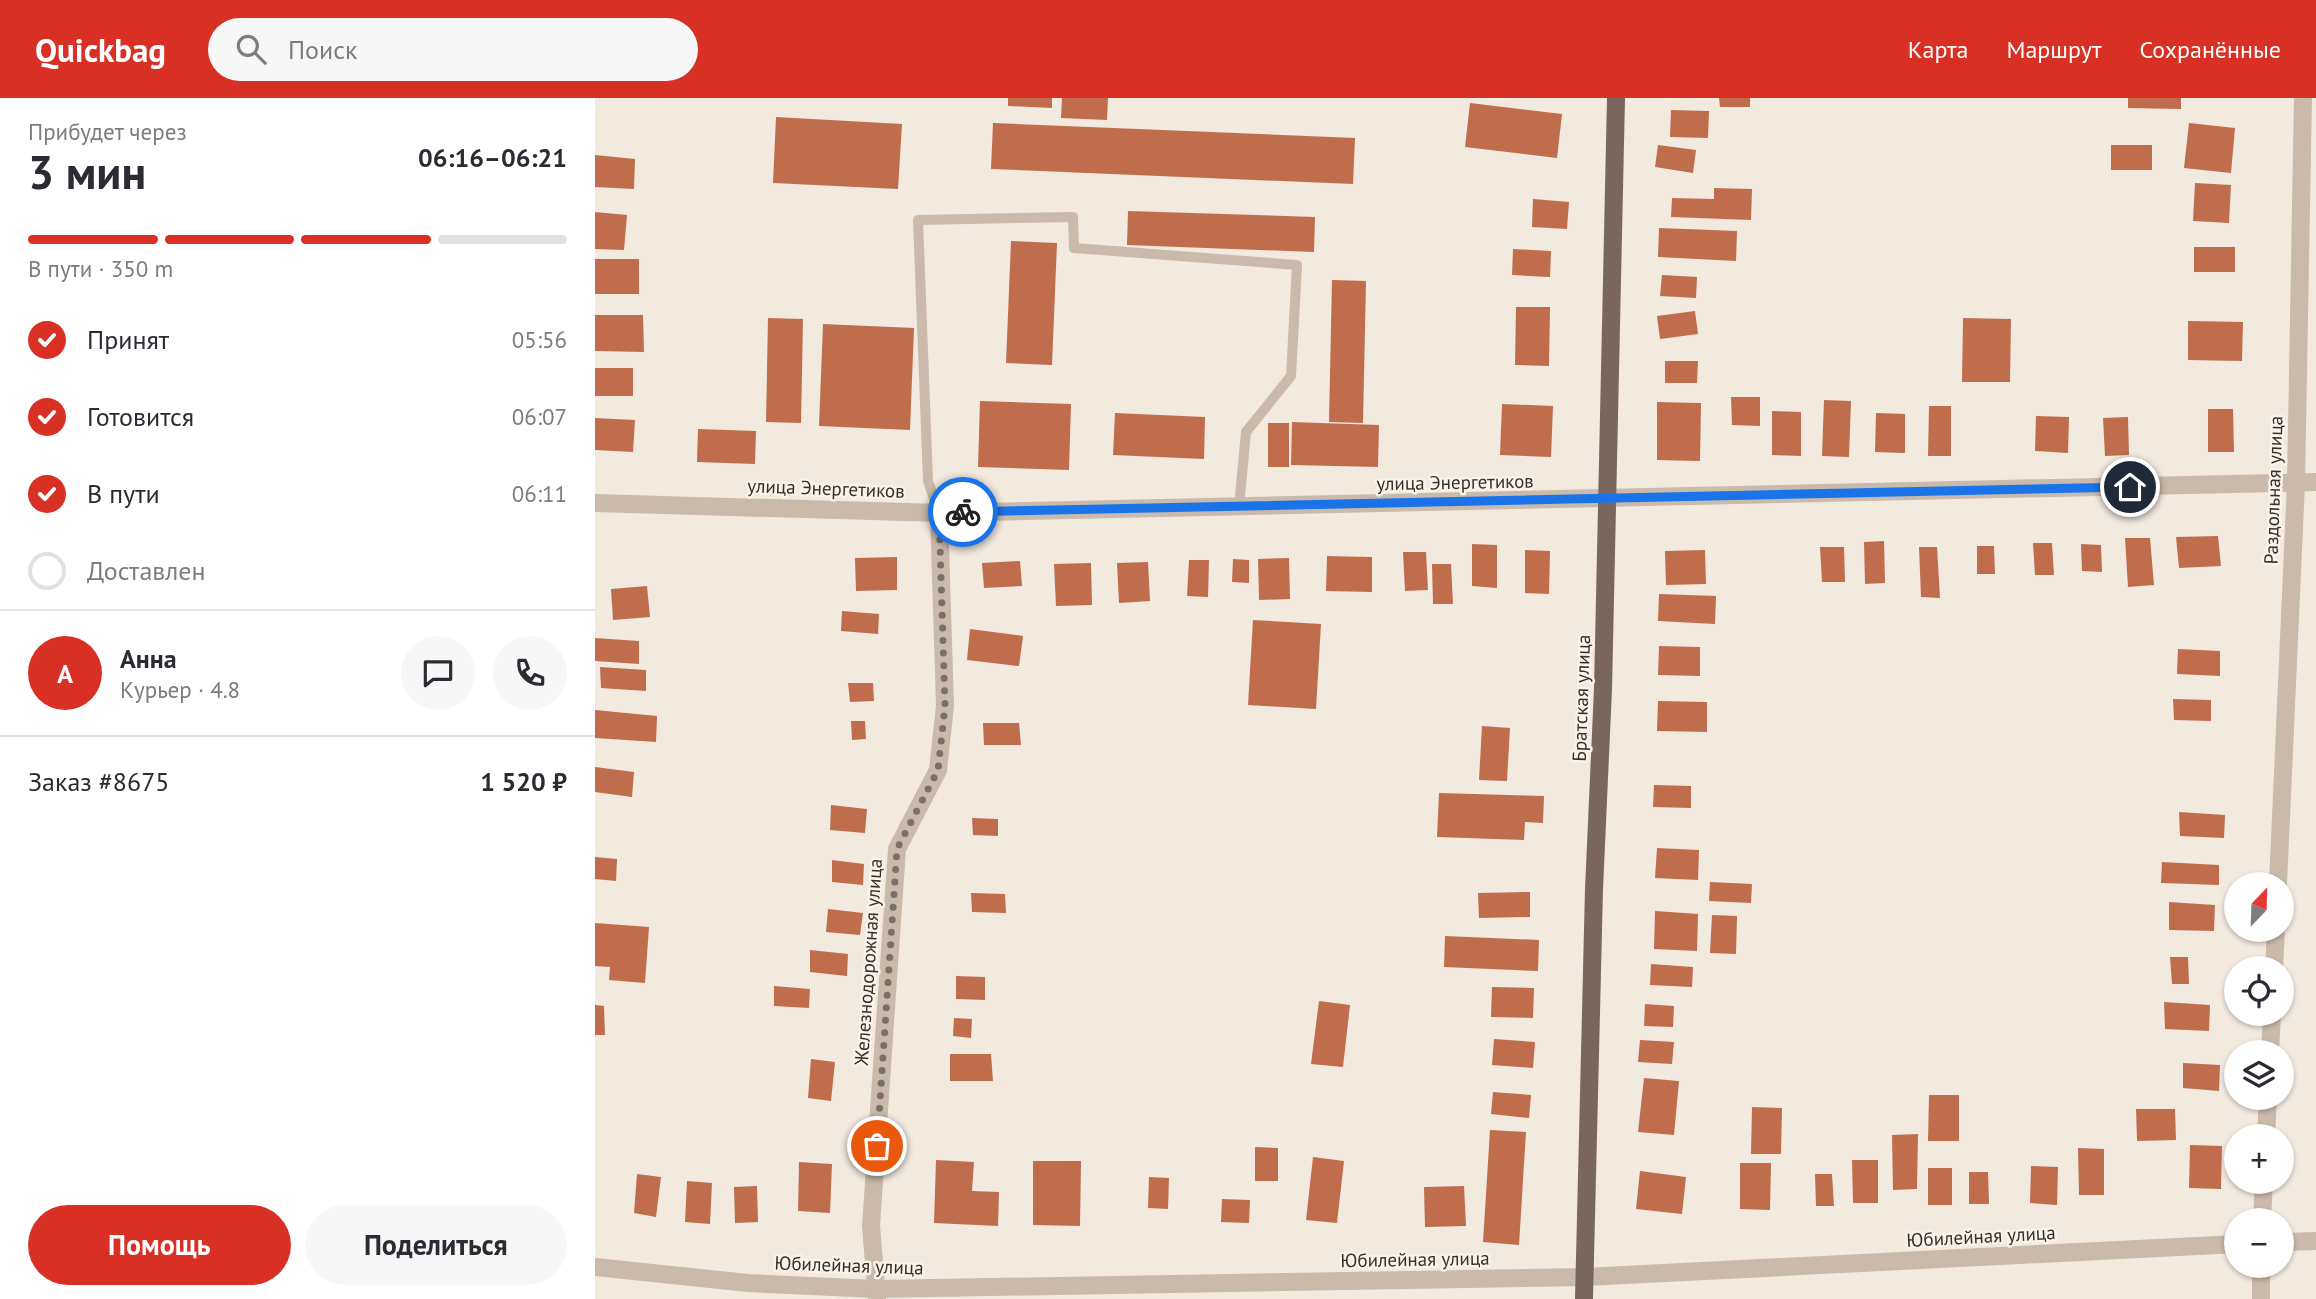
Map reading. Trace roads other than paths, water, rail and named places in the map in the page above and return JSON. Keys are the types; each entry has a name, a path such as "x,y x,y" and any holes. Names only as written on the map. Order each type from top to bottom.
{"main road":[{"name":"Братская улица","path":"1584,1299 1616,98"}],"street":[{"name":"Раздольная улица","path":"2279,872 2296,483 2303,98"},
{"name":"улица Энергетиков","path":"595,503 939,513 2316,482"},
{"name":"Железнодорожная улица","path":"877,1294 871,1226 897,849 938,770 945,706 939,513"},
{"path":"2294,1242 2316,1241"},
{"name":"Юбилейная улица","path":"595,1267 877,1294 1585,1277 2224,1245"},
{"path":"2261,1278 2261,1299"}],"lane":[{"path":"939,513 928,481 918,220 1073,217 1074,248 1297,265 1291,376 1246,432 1239,507"}]}
